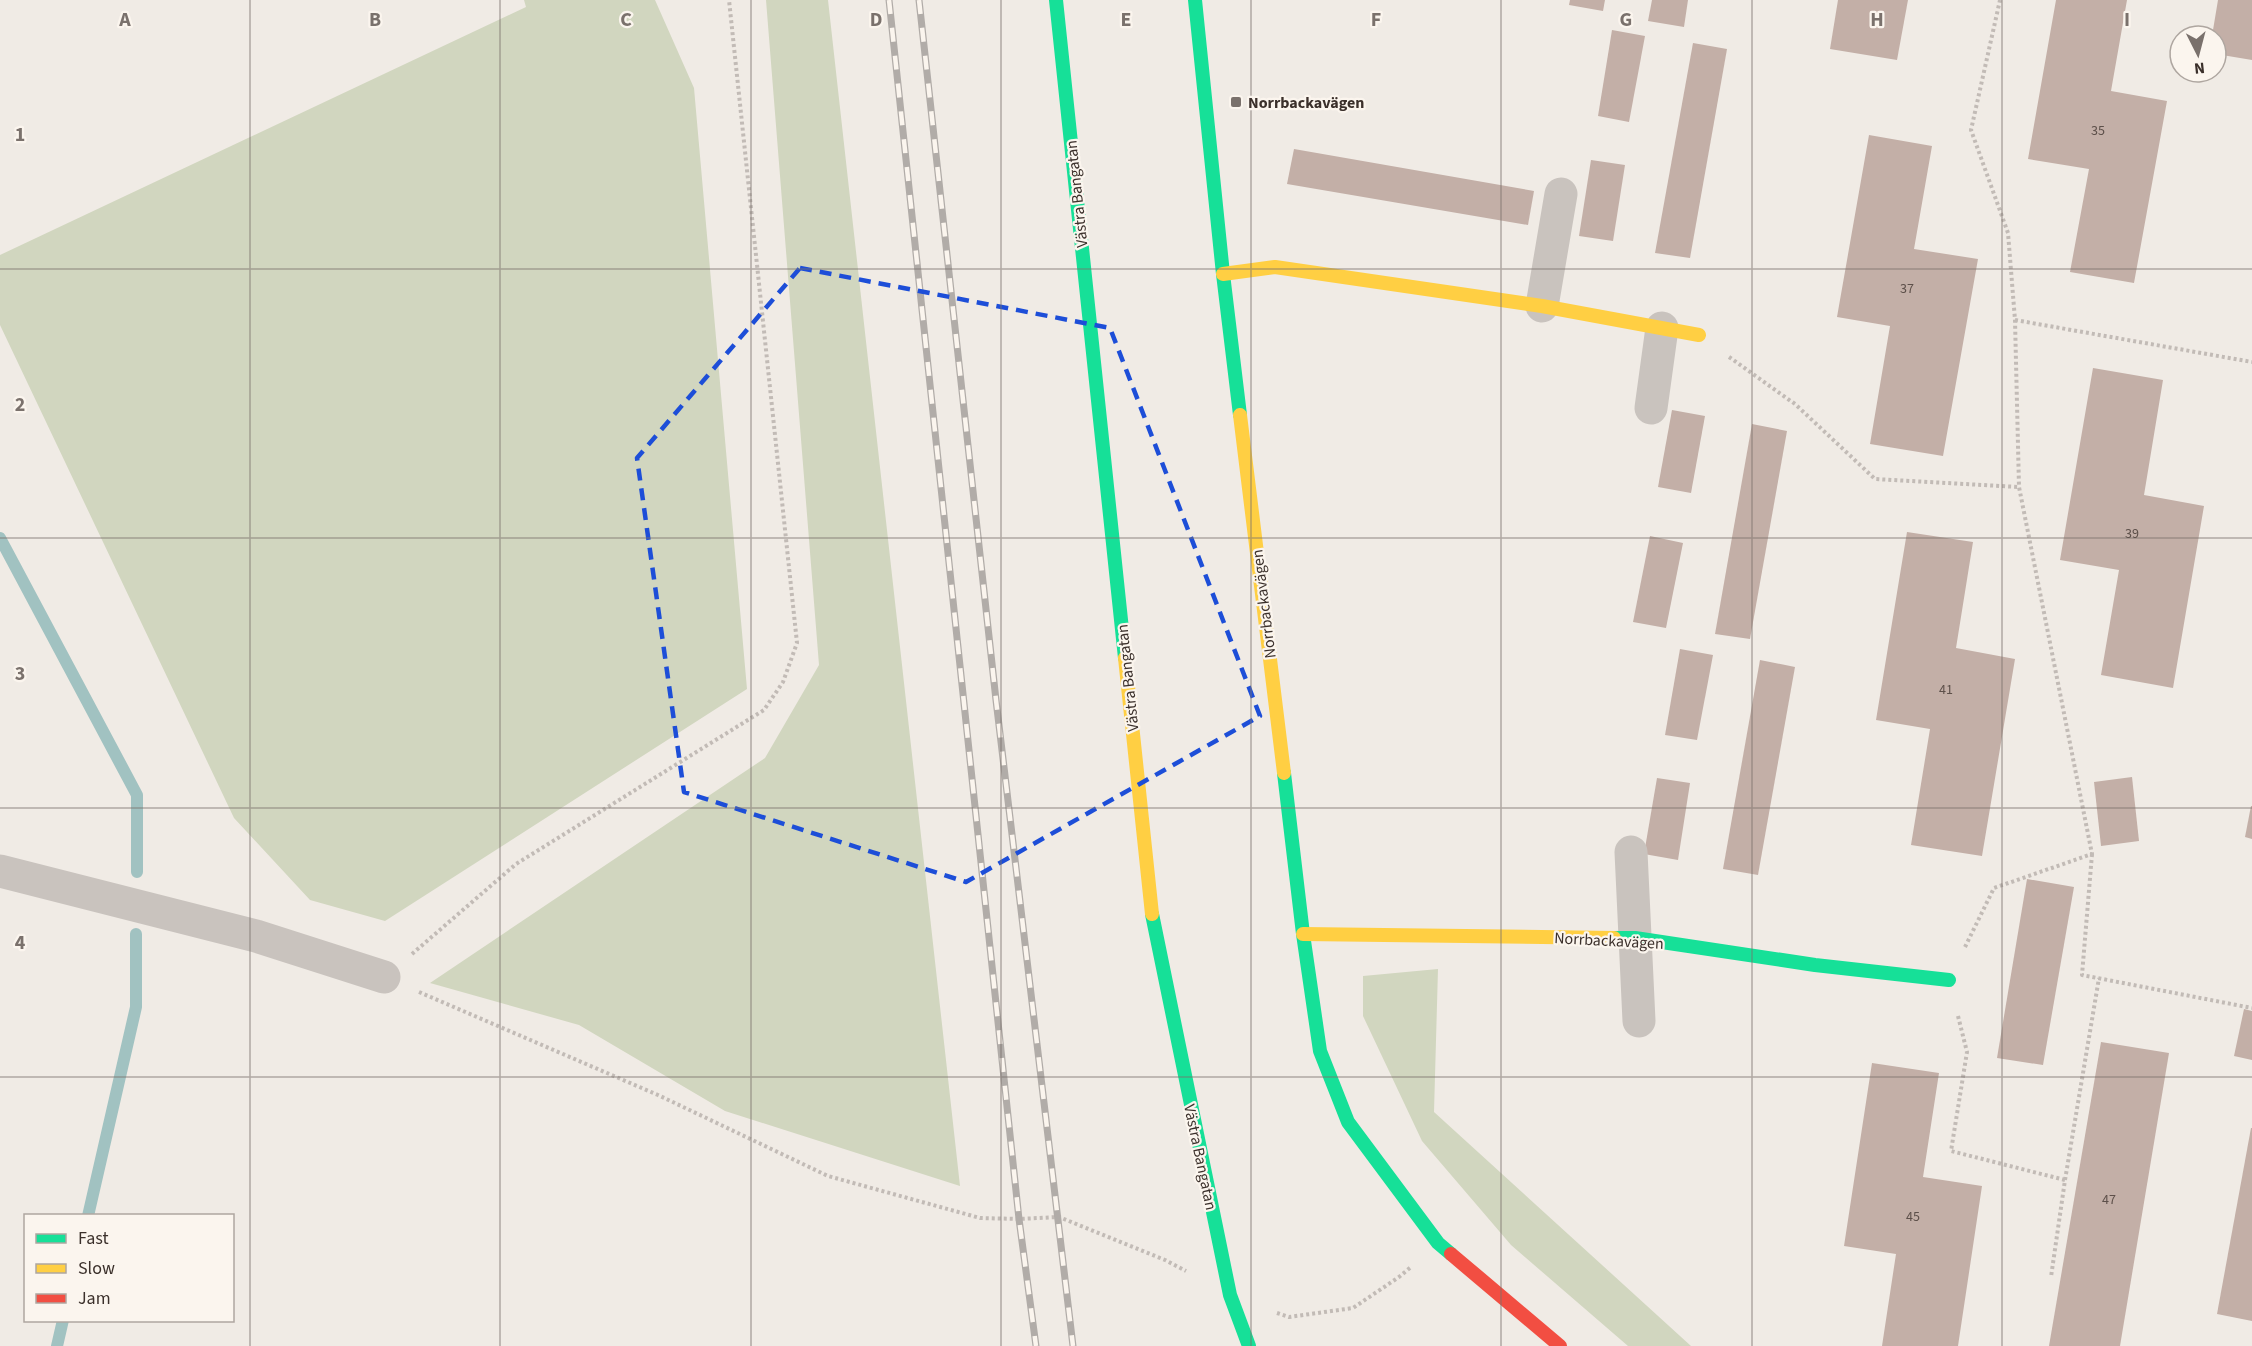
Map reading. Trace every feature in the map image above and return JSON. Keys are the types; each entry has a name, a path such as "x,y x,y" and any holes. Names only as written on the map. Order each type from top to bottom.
{"street":[{"name":"Västra Bangatan","path":"1056,0 1153,928 1230,1295 1249,1346"},
{"name":"Norrbackavägen","path":"1195,0 1224,274 1303,934 1320,1051 1348,1122 1438,1244 1560,1346"},
{"path":"1542,306 1561,194"},
{"path":"1224,274 1275,267 1542,306 1699,335"},
{"path":"1651,408 1662,328"},
{"path":"1631,852 1639,1021"},
{"path":"0,871 256,936 384,977"},
{"name":"Norrbackavägen","path":"1303,934 1635,938 1815,965 1949,980"}],"path":[{"path":"729,0 797,643 783,682 764,710 516,864 384,977 658,1095 828,1176 980,1218 1059,1217 1165,1260 1230,1295 1289,1317 1353,1308 1399,1278 1438,1244"},
{"path":"2000,0 1971,130 2008,232 2015,320 2019,487 2092,854 2082,975 2252,1008"},
{"path":"2015,320 2252,362"},
{"path":"1699,335 1795,404 1875,479 2019,487"},
{"path":"2065,1180 1951,1151 1967,1052 1949,980 1994,888 2092,854"},
{"path":"2051,1277 2099,978"}],"highlighted area":[{"path":"800,268 1110,328 1260,716 966,882 684,792 637,458"}],"green space":[{"path":"524,0 655,0 694,88 747,689 385,921 310,900 234,818 0,325 0,255 526,7"},
{"path":"766,0 828,0 960,1186 725,1111 579,1025 430,983 765,758 819,665"},
{"path":"1438,969 1434,1112 1691,1346 1628,1346 1511,1245 1422,1141 1363,1016 1363,976"}],"building":[{"path":"1570,0 1605,0 1603,11 1569,5"},
{"path":"1652,0 1688,0 1684,27 1648,21"},
{"path":"1838,0 1908,0 1897,60 1830,49"},
{"path":"2056,0 2127,0 2111,91 2167,101 2134,283 2070,272 2089,169 2028,159"},
{"path":"2218,0 2252,0 2252,60 2228,56 2228,24 2214,24"},
{"path":"1612,30 1645,36 1629,122 1598,116"},
{"path":"1693,43 1727,49 1690,258 1655,253"},
{"path":"1869,135 1932,146 1914,249 1978,259 1943,456 1870,444 1890,326 1837,317"},
{"path":"1294,149 1534,191 1528,225 1287,184"},
{"path":"1591,160 1625,165 1613,241 1579,236"},
{"path":"2093,368 2163,380 2144,495 2204,506 2173,688 2101,675 2119,570 2060,560"},
{"path":"1672,410 1705,416 1691,493 1658,487"},
{"path":"1752,424 1787,431 1750,639 1715,634"},
{"path":"1907,532 1973,542 1956,648 2015,659 1982,856 1911,845 1930,729 1876,720"},
{"path":"1650,536 1683,543 1666,628 1633,622"},
{"path":"1680,649 1713,655 1697,740 1665,735"},
{"path":"1760,660 1795,667 1758,875 1723,869"},
{"path":"2132,777 2139,841 2101,846 2094,782"},
{"path":"1657,778 1690,783 1678,860 1644,854"},
{"path":"2252,806 2252,839 2245,837"},
{"path":"2027,879 2074,887 2043,1065 1997,1058"},
{"path":"2244,1009 2252,1011 2252,1060 2234,1056"},
{"path":"2101,1042 2169,1053 2120,1346 2049,1346"},
{"path":"1872,1063 1939,1073 1923,1177 1982,1186 1958,1346 1882,1346 1896,1254 1844,1246"},
{"path":"2252,1128 2252,1321 2217,1314"}],"waterway":[{"path":"0,538 137,795 137,872"},
{"path":"88,1214 136,1007 136,934"},
{"path":"57,1346 63,1322"}],"railway":[{"path":"889,0 1019,1219 1036,1346"},
{"path":"919,0 996,700 1073,1346"}],"traffic: fast":[{"path":"1056,0 1125,658"},
{"path":"1195,0 1240,415"},
{"path":"1284,773 1303,934 1320,1051 1348,1122 1438,1243 1451,1254"},
{"path":"1152,914 1230,1295 1249,1346"},
{"path":"1614,938 1635,938 1815,965 1949,980"}],"traffic: slow":[{"path":"1223,274 1275,267 1542,306 1699,335"},
{"path":"1240,415 1284,773"},
{"path":"1125,658 1152,914"},
{"path":"1303,934 1614,938"}],"traffic: jam":[{"path":"1451,1254 1560,1346"}],"place":[{"name":"Norrbackavägen","path":"1236,102"}]}
